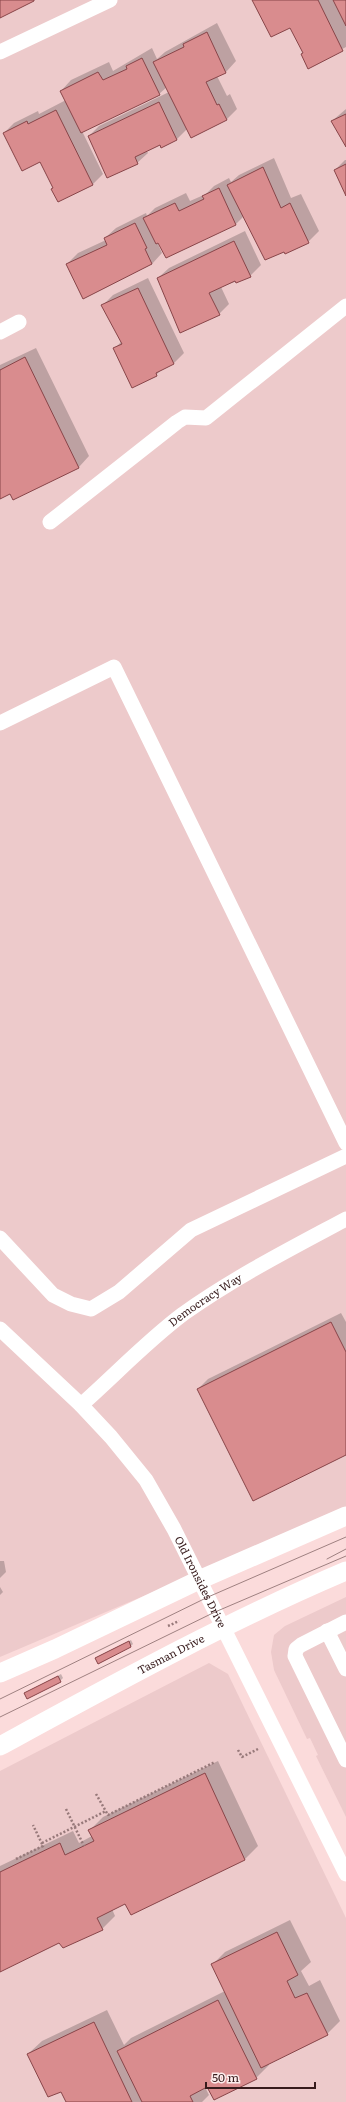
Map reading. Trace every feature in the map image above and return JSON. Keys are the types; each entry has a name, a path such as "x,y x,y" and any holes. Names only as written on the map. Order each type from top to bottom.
{"main road":[{"path":"0,1673 55,1650 199,1580 346,1516"},
{"name":"Tasman Drive","path":"0,1746 95,1694 263,1608 346,1572"}],"street":[{"path":"0,52 110,0"},
{"path":"50,522 177,422 185,418 206,418 346,306"},
{"path":"0,332 19,322"},
{"path":"0,723 114,667 346,1143"},
{"path":"0,1238 53,1295 72,1304 91,1309 119,1292 191,1230 346,1156"},
{"name":"Democracy Way","path":"81,1405 150,1341 184,1314 249,1270 346,1219"},
{"name":"Old Ironsides Drive","path":"0,1329 81,1405 146,1480 174,1529 346,1874"},
{"path":"346,1622 301,1645 296,1649 295,1656 346,1760"},
{"path":"327,1631 345,1663"}],"path":[{"path":"168,1626 179,1621"},
{"path":"238,1750 242,1756 258,1749"},
{"path":"96,1794 108,1815 215,1762"},
{"path":"66,1809 84,1846"},
{"path":"16,1859 43,1846 42,1843 106,1811"},
{"path":"33,1825 42,1843"}],"shaded area":[{"path":"0,0 346,0 346,1510 0,1657"},
{"path":"346,1597 346,1817 316,1756 318,1755 310,1738 307,1739 274,1670 271,1652 274,1635 285,1626"},
{"path":"209,1663 228,1674 346,1918 346,2102 0,2102 0,1771"}],"building":[{"path":"0,0 34,0 34,1 0,18"},
{"path":"252,0 318,0 343,51 308,69 301,54 303,53 290,28 271,37"},
{"path":"333,0 346,0 346,26"},
{"path":"207,32 226,73 206,82 217,105 219,104 227,120 191,138 153,62 184,47 183,44"},
{"path":"142,58 160,95 81,133 60,91 98,72 103,80 127,69 126,66"},
{"path":"159,102 177,140 161,148 160,145 135,157 138,164 107,178 88,136"},
{"path":"56,110 93,185 58,202 40,162 22,171 3,133 27,121 28,124"},
{"path":"346,114 346,147 331,121"},
{"path":"346,164 346,196 334,170"},
{"path":"263,167 281,208 290,203 309,243 285,254 284,252 265,260 227,185"},
{"path":"219,188 236,225 166,258 158,243 156,244 143,218 175,203 179,211 204,199 202,196"},
{"path":"135,223 147,248 145,249 152,264 83,299 66,264 107,245 104,238"},
{"path":"234,241 251,277 236,283 235,281 209,293 220,315 180,333 157,278"},
{"path":"138,288 174,364 156,373 157,376 132,388 113,348 122,344 101,305"},
{"path":"25,357 79,468 13,500 10,494 0,499 0,370"},
{"path":"331,1322 346,1352 346,1455 253,1501 197,1389"},
{"path":"129,1641 131,1647 98,1664 95,1658"},
{"path":"58,1676 61,1682 27,1699 24,1693"},
{"path":"205,1773 245,1860 131,1915 125,1904 97,1918 103,1930 63,1948 59,1943 0,1972 0,1872 60,1843 65,1855 94,1841 88,1830"},
{"path":"277,1932 298,1975 287,1981 295,1998 307,1993 328,2035 261,2068 211,1964"},
{"path":"218,2000 257,2079 214,2100 207,2087 190,2096 193,2102 142,2102 117,2051"},
{"path":"94,2022 132,2102 66,2102 61,2092 48,2097 27,2054"}],"tram line":[{"path":"0,1699 208,1597 346,1537"},
{"path":"327,1559 346,1549"},
{"path":"0,1717 215,1612 346,1556"}]}
